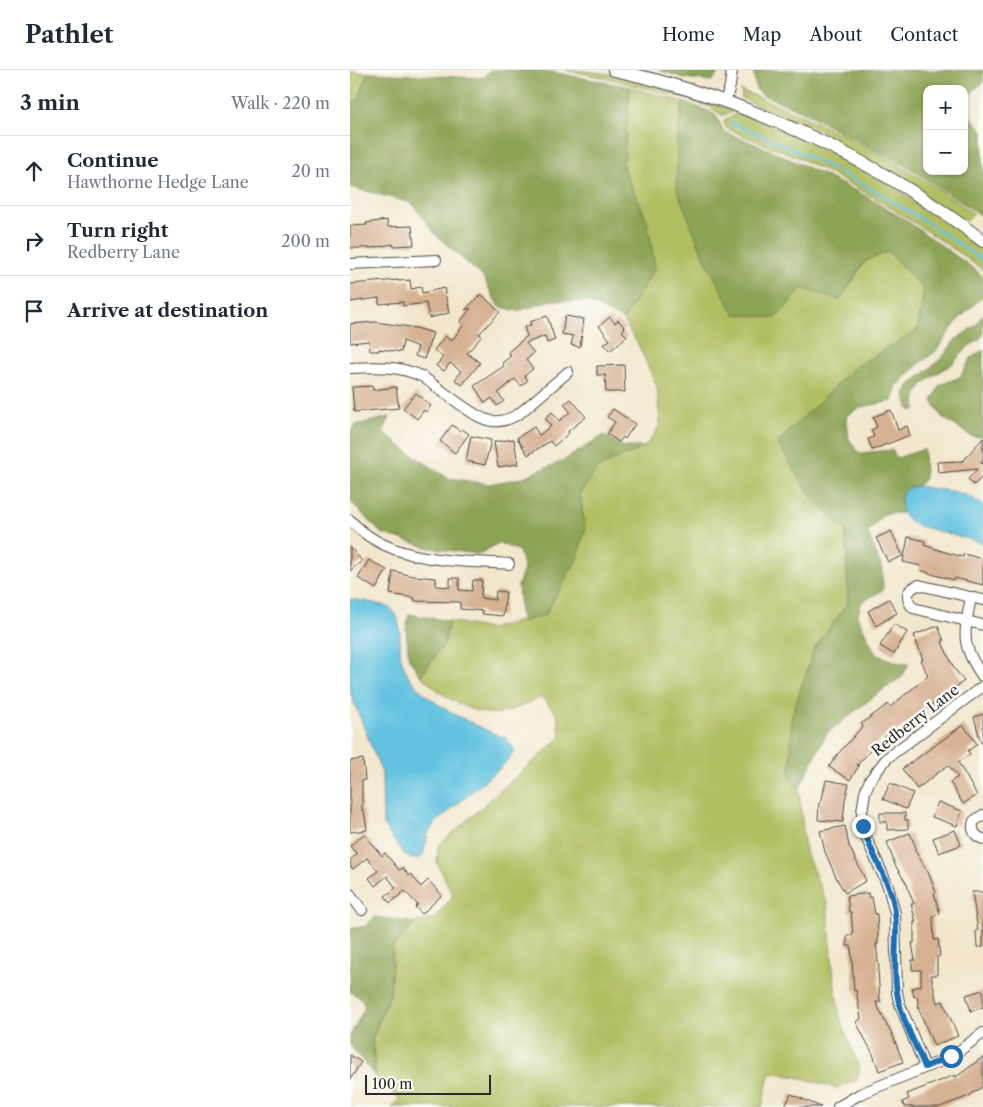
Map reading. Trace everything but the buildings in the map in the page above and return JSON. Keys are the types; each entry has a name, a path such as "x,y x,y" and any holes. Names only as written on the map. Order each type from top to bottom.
{"street":[{"path":"614,70 672,85 725,102 787,126 866,165 935,207 983,241"},
{"path":"725,102 732,70"},
{"path":"350,264 436,260"},
{"path":"350,368 388,366 415,373 476,416 499,422 520,413 568,372"},
{"path":"350,520 373,540 413,556 509,564"},
{"path":"983,600 919,585 910,590 908,594 909,603 913,608 983,625"},
{"path":"971,597 966,621 965,640 971,660 983,677"},
{"name":"Redberry Lane","path":"925,1067 900,1006 897,993 895,913 892,897 865,835 862,806 870,780 886,758 983,686"},
{"path":"983,815 977,818 973,825 975,834 983,839"},
{"path":"350,894 362,910"},
{"path":"838,1107 860,1094 951,1056 983,1033"}],"green space":[{"path":"490,70 541,70 630,87 623,168 647,221 655,268 623,320 589,302 552,300 518,311 498,306 483,277 436,235 412,203 350,187 350,106 360,96 368,73 479,78 483,77"},
{"path":"566,70 587,71 629,78 732,110 731,113 721,115 710,107 684,98"},
{"path":"659,70 718,70 717,75 712,81 684,78"},
{"path":"753,70 983,70 983,82 968,96 968,85 923,85 923,175 968,175 968,114 983,131 983,217 912,169 800,110 762,95 756,89"},
{"path":"350,72 368,73 360,96 350,106 350,99 353,95"},
{"path":"630,87 683,102 677,144 776,318 802,287 840,300 864,262 888,251 924,290 917,331 855,367 778,443 813,499 846,531 848,603 814,649 792,716 790,778 799,789 805,851 827,903 834,980 840,1018 860,1069 857,1080 836,1088 802,1078 770,1072 762,1107 392,1107 399,1099 376,1078 372,1039 390,994 393,946 415,923 436,917 453,895 437,863 438,846 561,737 557,714 541,697 506,712 479,712 448,697 421,676 444,644 449,621 489,629 545,615 585,531 580,493 599,467 645,447 660,425 657,387 638,344 623,320 655,268 647,221 623,168"},
{"path":"740,90 805,117 890,159 974,214 967,221 959,218 837,145 822,132 741,98"},
{"path":"683,102 711,112 716,116 724,132 768,149 858,192 907,221 977,271 983,278 983,296 958,320 936,351 918,365 897,386 892,401 861,407 846,416 849,439 859,453 892,450 897,458 924,449 925,479 918,486 911,487 901,496 902,513 883,514 868,533 882,569 883,590 862,602 857,616 876,654 895,662 909,664 902,677 826,734 799,789 790,778 792,716 814,649 848,603 846,531 813,499 777,443 855,367 917,331 924,290 888,251 864,262 840,300 802,288 776,318 734,314 704,257 677,189 677,143"},
{"path":"736,111 833,154 909,197 983,247 983,270 916,224 846,182 797,157 726,128 725,119 732,117"},
{"path":"983,314 983,334 981,338 966,349 952,364 926,382 917,394 915,401 916,409 912,411 908,408 905,394 910,385 942,358 955,340 976,325"},
{"path":"983,350 983,437 971,436 942,417 932,401 940,385 960,377 971,358"},
{"path":"390,417 383,432 405,450 448,478 489,484 521,478 563,461 604,435 624,447 645,447 599,467 580,493 585,530 576,561 545,615 521,622 518,585 524,569 519,551 499,543 479,554 430,548 381,533 350,501 350,432 355,425"},
{"path":"409,614 449,621 444,644 421,676 409,659 406,629"},
{"path":"375,917 415,923 393,946 390,994 372,1039 376,1078 350,1045 350,1036 365,1007 361,998 350,992 350,929 366,926"}],"water":[{"path":"918,486 968,496 983,506 983,543 919,526 911,522 902,513 902,494 907,489"},
{"path":"350,599 377,604 391,609 398,618 402,661 407,673 417,687 435,702 456,715 499,736 505,737 514,749 514,753 502,766 434,824 428,833 423,855 419,858 411,859 403,853 383,825 382,773 350,692"}],"waterway":[{"path":"731,123 797,151 862,184 923,220 983,261"}],"route":[{"path":"863,826 869,848 892,897 895,913 896,983 900,1006 925,1067 951,1056"}]}
